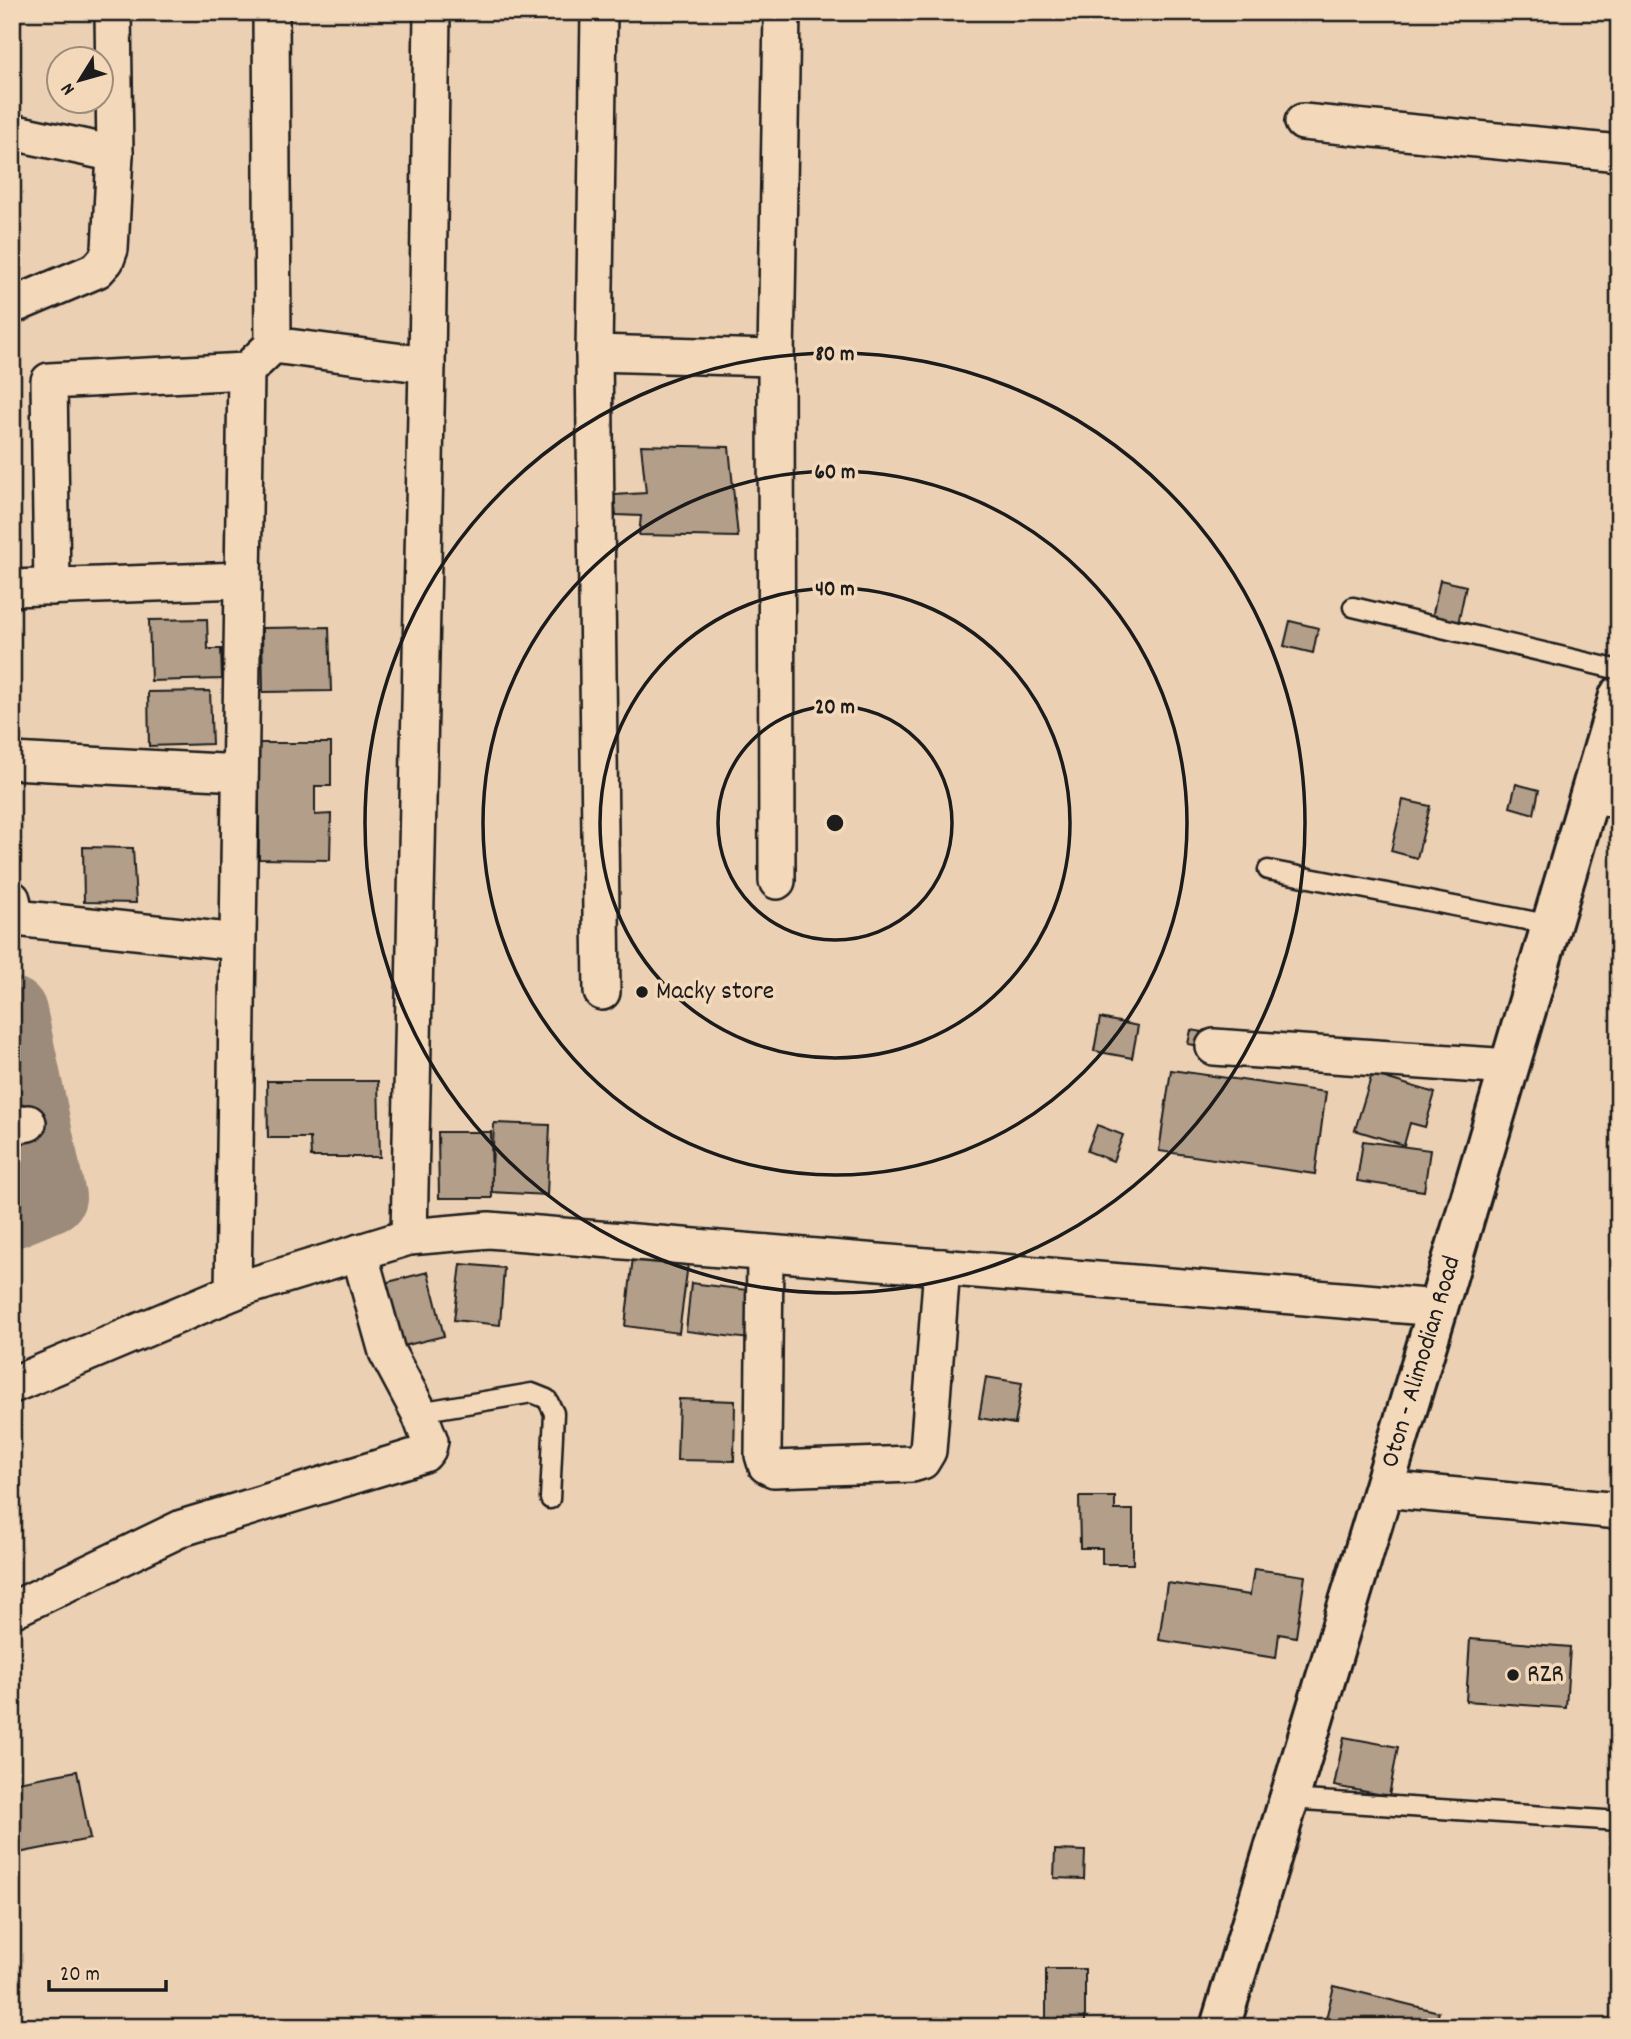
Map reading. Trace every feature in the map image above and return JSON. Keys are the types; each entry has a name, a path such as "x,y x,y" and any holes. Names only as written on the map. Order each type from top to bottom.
{"main road":[{"name":"Oton - Alimodian Road","path":"1220,2027 1552,925 1604,805 1619,696"}],"street":[{"path":"12,306 97,270 106,260 110,249 115,154 113,12"},
{"path":"52,587 49,381 246,371 273,345 271,12"},
{"path":"409,1237 432,12"},
{"path":"599,12 594,353 602,992"},
{"path":"777,881 776,358 782,12"},
{"path":"1303,122 1619,153"},
{"path":"12,132 115,154"},
{"path":"273,345 427,365"},
{"path":"594,353 776,358"},
{"path":"233,1292 246,371"},
{"path":"12,588 242,580"},
{"path":"12,761 240,773"},
{"path":"12,899 16,918 237,942"},
{"path":"1214,1047 1510,1068"},
{"path":"12,1385 233,1292 409,1237 489,1230 1438,1308"},
{"path":"12,1610 182,1528 424,1454 430,1441 419,1412 387,1352 359,1252"},
{"path":"765,1253 763,1455 766,1465 774,1469 912,1464 922,1461 928,1451 942,1267"},
{"path":"1383,1489 1619,1511"}],"lane":[{"path":"1353,607 1619,670"},
{"path":"1268,870 1552,925"},
{"path":"419,1412 532,1393 547,1399 554,1413 550,1499"},
{"path":"1289,1799 1619,1821"}],"building":[{"path":"641,445 729,447 738,537 639,535 641,516 616,515 614,495 646,493"},
{"path":"1440,580 1466,586 1458,624 1432,618"},
{"path":"207,619 208,649 221,649 222,679 151,681 149,620"},
{"path":"1290,621 1318,628 1313,653 1284,646"},
{"path":"329,627 331,691 263,692 262,628"},
{"path":"210,691 212,744 149,746 148,692"},
{"path":"259,743 331,743 331,786 315,786 315,815 331,814 330,860 259,859"},
{"path":"1516,784 1539,790 1534,814 1510,807"},
{"path":"1403,800 1430,806 1417,858 1391,851"},
{"path":"83,847 133,848 136,903 84,902"},
{"path":"1100,1018 1138,1026 1132,1058 1094,1051"},
{"path":"1191,1030 1209,1033 1206,1047 1188,1044"},
{"path":"1171,1070 1326,1092 1315,1174 1159,1151"},
{"path":"1372,1074 1435,1093 1425,1127 1410,1123 1404,1145 1355,1130"},
{"path":"267,1081 378,1081 380,1157 311,1157 310,1138 268,1138"},
{"path":"494,1123 550,1125 547,1195 491,1192"},
{"path":"1097,1125 1123,1135 1113,1161 1087,1151"},
{"path":"438,1132 491,1132 492,1198 439,1198"},
{"path":"1363,1141 1430,1150 1424,1191 1357,1181"},
{"path":"633,1257 688,1264 679,1333 625,1326"},
{"path":"461,1264 504,1268 500,1325 454,1320"},
{"path":"428,1272 444,1336 395,1348 380,1284"},
{"path":"691,1283 755,1291 749,1339 686,1331"},
{"path":"986,1377 1022,1383 1015,1424 979,1418"},
{"path":"679,1399 735,1401 734,1461 677,1460"},
{"path":"1079,1497 1115,1497 1115,1510 1133,1510 1133,1564 1102,1564 1102,1548 1080,1548"},
{"path":"1254,1569 1305,1576 1296,1637 1279,1634 1276,1658 1159,1640 1167,1583 1250,1595"},
{"path":"1470,1639 1570,1647 1566,1708 1466,1701"},
{"path":"1344,1737 1398,1747 1389,1796 1334,1786"},
{"path":"77,1771 90,1839 13,1854 12,1783"},
{"path":"1055,1850 1085,1851 1084,1879 1054,1878"},
{"path":"1046,1969 1085,1969 1085,2027 1046,2026"},
{"path":"1334,1986 1439,2012 1435,2027 1324,2027"}],"waterway":[{"path":"12,1012 51,1197 12,1213"}],"place":[{"name":"Macky store","path":"642,992"},
{"name":"RZR","path":"1513,1675"}]}
